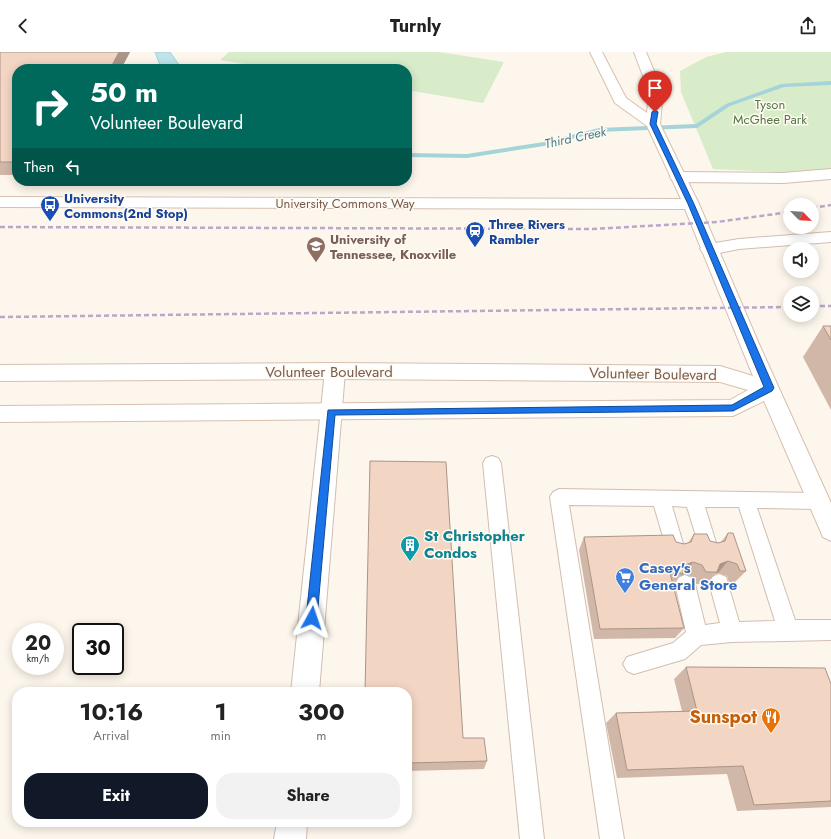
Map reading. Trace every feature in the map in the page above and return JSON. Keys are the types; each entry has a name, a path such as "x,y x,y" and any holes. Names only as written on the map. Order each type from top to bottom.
{"street":[{"path":"596,52 620,100 653,124 691,204 749,344 831,530"},
{"path":"640,52 656,92 653,124"},
{"path":"678,177 783,178 831,174"},
{"name":"University Commons Way","path":"0,202 691,204"},
{"path":"709,249 739,244 831,237"},
{"path":"304,687 335,371"},
{"name":"Volunteer Boulevard","path":"0,373 335,371 720,374 769,388"},
{"path":"0,414 733,408 769,388"},
{"path":"290,839 291,827"}],"lane":[{"path":"492,463 532,839"},
{"path":"612,839 559,497 818,501"},
{"path":"662,498 675,547"},
{"path":"694,499 708,546"},
{"path":"745,499 788,630"},
{"path":"719,583 732,632"},
{"path":"685,584 697,636"},
{"path":"634,664 678,652 697,636 732,632 831,630"}],"green space":[{"path":"229,52 439,52 504,62 483,103 412,91 412,64 244,64 220,60"},
{"name":"Tyson McGhee Park","path":"726,52 831,52 831,171 798,173 713,169 681,92 680,71 706,57"}],"water":[{"path":"155,52 170,52 178,64 160,64"}],"building":[{"path":"0,52 119,52 113,64 12,64 12,162 0,162"},
{"path":"823,326 831,326 831,340"},
{"name":"St Christopher Condos","path":"370,461 446,462 463,738 484,738 487,761 412,763 412,687 365,687"},
{"path":"728,533 733,533 746,571 740,571 737,564 728,561 720,564 717,572 706,572 702,565 693,562 685,565 682,573 670,573 684,628 600,629 584,537 673,535 676,542 684,544 691,542 694,534 707,534 710,541 718,543 725,541"},
{"name":"Sunspot","path":"686,667 825,668 831,684 831,801 754,805 743,766 627,770 616,713 697,711"}],"waterway":[{"name":"Third Creek","path":"412,155 467,156 544,144 599,130 697,126 728,105 783,85 831,83"}],"railway":[{"path":"819,207 831,205"},
{"path":"0,227 593,229 717,222 783,213"},
{"path":"819,306 831,306"},
{"path":"0,317 783,307"}],"place":[{"name":"University Commons(2nd Stop)","path":"50,222"},
{"name":"Three Rivers Rambler","path":"475,248"},
{"name":"University of Tennessee, Knoxville","path":"316,263"},
{"name":"St Christopher Condos","path":"410,562"},
{"name":"Casey's General Store","path":"625,594"},
{"name":"Sunspot","path":"771,734"}],"route":[{"path":"312,618 331,412 733,408 769,388 749,344 691,204 653,124 655,112"}]}
